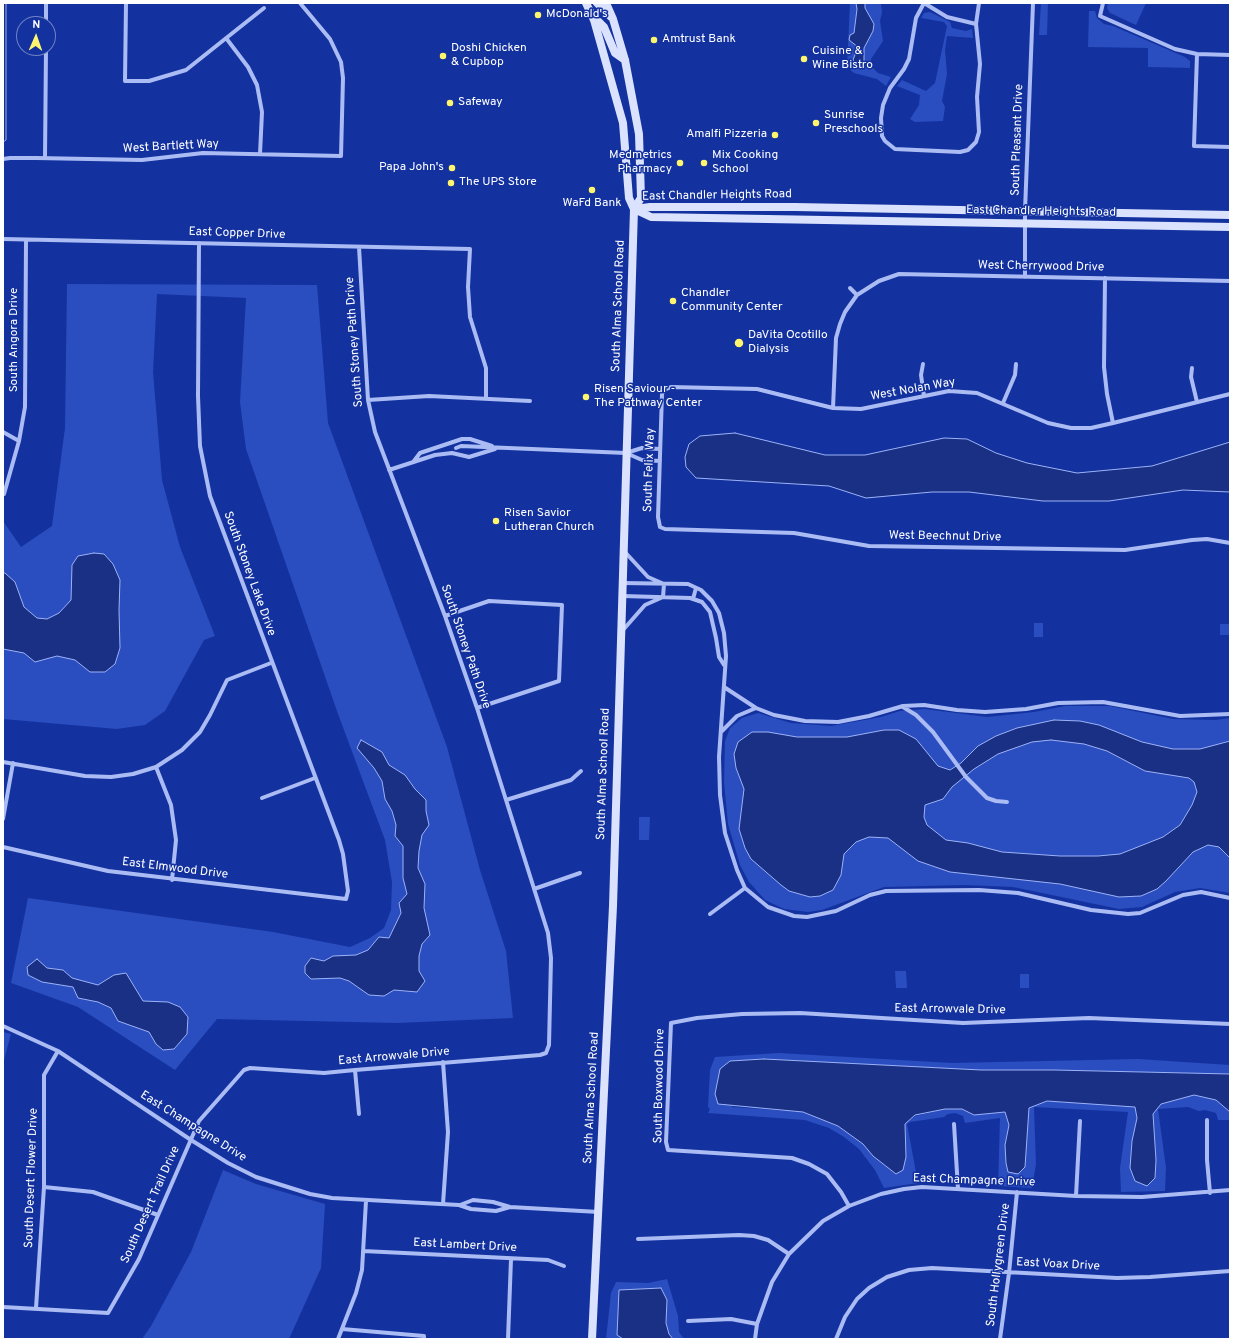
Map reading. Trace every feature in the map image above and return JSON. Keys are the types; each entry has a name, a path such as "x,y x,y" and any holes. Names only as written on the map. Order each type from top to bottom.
{"main road":[{"name":"South Alma School Road","path":"586,3 594,20 623,124 629,198 634,210 612,906 592,1339"},
{"path":"598,3 613,19"},
{"name":"South Alma School Road","path":"606,3 613,19 625,60 639,134 640,198 634,210"},
{"path":"594,20 599,22 604,27 615,53 625,60"},
{"name":"East Chandler Heights Road","path":"634,210 650,207 795,207 1230,215"},
{"name":"East Chandler Heights Road","path":"634,210 651,217 1230,227"}],"street":[{"path":"46,3 46,16"},
{"path":"126,3 125,81 149,81 186,70 264,8"},
{"name":"West Bartlett Way","path":"3,159 45,158 142,160 203,153 341,156 343,78 340,62 330,39 300,3"},
{"path":"976,24 947,17 924,3 916,18 909,59 904,69 890,88 883,104 881,118 882,136 885,141 895,149 960,152 968,150 976,142 979,132 977,97 980,64 976,24 979,3"},
{"name":"South Pleasant Drive","path":"1025,277 1025,211 1033,3"},
{"path":"1103,3 1100,16 1179,51 1196,54 1230,55"},
{"path":"226,38 248,67 257,84 262,112 260,154"},
{"path":"1196,54 1194,146 1230,147"},
{"path":"45,158 46,56"},
{"name":"East Copper Drive","path":"3,239 470,249 468,287 470,317 486,368 486,398"},
{"name":"South Angora Drive","path":"4,494 19,441 25,407 26,240"},
{"name":"South Stoney Lake Drive","path":"199,243 198,396 200,446 210,496 343,854 348,891 346,899"},
{"name":"South Stoney Path Drive","path":"359,247 368,400 375,432 445,616 548,933 551,958 549,1046 546,1054"},
{"name":"West Cherrywood Drive","path":"857,295 879,281 899,274 1230,281"},
{"path":"1105,278 1104,367 1107,394 1113,423"},
{"path":"833,408 836,338 845,312 857,295 850,288"},
{"path":"923,364 921,375 924,396"},
{"path":"1003,403 1015,374 1016,364"},
{"path":"1192,368 1191,377 1197,402"},
{"name":"West Nolan Way","path":"664,390 671,387 757,389 833,408 874,408 924,396 958,391 977,393 1048,423 1071,428 1091,428 1230,394"},
{"name":"South Felix Way","path":"660,527 658,517 660,449 664,390"},
{"path":"368,400 429,396 530,401"},
{"path":"3,432 19,441"},
{"path":"414,461 420,453 445,446 462,439 470,439 496,448"},
{"path":"453,443 456,448 456,454"},
{"path":"456,448 462,446 626,452 642,448 660,449"},
{"path":"389,470 435,455 456,454 469,457 496,448"},
{"path":"626,452 642,460 660,461"},
{"name":"West Beechnut Drive","path":"660,527 664,529 794,533 869,546 1125,550 1192,540 1207,539 1230,543"},
{"path":"623,549 648,577 664,584"},
{"path":"622,583 688,584 696,588 712,601 719,613 724,633 726,656 724,664 719,773 725,833 737,870 745,888 768,907 794,916 807,917 836,911 870,895 886,891 980,890 1018,892 1091,910 1128,914 1140,913 1183,895 1201,892 1218,894 1230,898"},
{"path":"663,597 664,584"},
{"path":"693,599 696,588"},
{"path":"621,596 693,599 702,602 710,612 719,657 724,664"},
{"path":"620,634 645,605 663,597"},
{"path":"445,616 489,601 562,605 559,681 476,708"},
{"path":"3,762 85,776 111,777 133,774 156,767 182,750 200,732 227,680 271,663"},
{"path":"724,687 756,708 774,715 805,721 838,722 869,716 903,706 924,705 957,710 985,712 1026,709 1058,703 1103,702 1132,706 1180,716 1230,714"},
{"path":"903,706 916,715 933,732 966,777 986,798 1007,802"},
{"path":"722,732 737,716 756,708"},
{"path":"3,819 13,763"},
{"path":"156,767 171,805 176,840 172,880"},
{"path":"506,800 571,780 581,771"},
{"path":"262,798 315,778"},
{"name":"East Elmwood Drive","path":"3,847 108,871 172,880 346,899"},
{"path":"534,889 580,873"},
{"path":"710,914 745,888"},
{"name":"East Arrowvale Drive","path":"671,1023 742,1014 800,1013 963,1023 1089,1018 1230,1024"},
{"name":"South Boxwood Drive","path":"671,1023 666,1142 668,1150 792,1158 809,1164 827,1174 841,1192 849,1206"},
{"name":"East Champagne Drive","path":"3,1026 58,1051 190,1140 228,1163 256,1177 310,1194 366,1201 459,1205 471,1209 496,1211 510,1207"},
{"name":"South Desert Flower Drive","path":"36,1308 44,1187 44,1075 58,1051"},
{"name":"East Arrowvale Drive","path":"244,1070 250,1068 324,1073 546,1054"},
{"path":"443,1062 448,1132 443,1204"},
{"name":"South Desert Trail Drive","path":"36,1308 108,1313 139,1259 199,1121 244,1070"},
{"path":"354,1070 359,1114"},
{"path":"1207,1120 1207,1160 1210,1193"},
{"path":"1076,1196 1080,1121"},
{"path":"954,1124 958,1189"},
{"path":"44,1187 93,1192 158,1215"},
{"name":"East Champagne Drive","path":"755,1339 757,1324 772,1282 790,1254 807,1235 823,1221 849,1206 881,1194 904,1189 958,1189 1076,1196 1162,1197 1230,1190"},
{"name":"South Hollygreen Drive","path":"1000,1339 1009,1273 1017,1192"},
{"name":"East Champagne Drive","path":"459,1205 473,1200 485,1201 510,1207 599,1212"},
{"path":"338,1339 356,1293 362,1270 366,1201"},
{"path":"485,1201 485,1210"},
{"path":"638,1239 739,1235 754,1236 768,1240 790,1254"},
{"name":"East Lambert Drive","path":"363,1251 548,1260 564,1266"},
{"path":"508,1339 511,1259"},
{"name":"East Voax Drive","path":"836,1339 845,1316 857,1299 869,1288 887,1277 909,1270 932,1268 1123,1278 1230,1271"},
{"path":"3,1307 36,1308"},
{"path":"688,1321 731,1320 757,1324"},
{"path":"342,1329 424,1338"}],"shaded area":[{"path":"3,3 6,3 6,140 3,142"},
{"path":"850,3 881,4 882,12 880,21 883,41 871,59 872,67 878,73 891,77 886,86 877,79 854,73 847,67"},
{"path":"856,3 865,3 865,8 874,24 873,31 864,48 864,62 860,65 856,64 853,60 858,47 849,40 850,35 854,33 857,9"},
{"path":"1041,3 1048,3 1047,35 1039,35"},
{"path":"1108,3 1146,3 1136,25 1110,13 1107,8"},
{"path":"1089,11 1095,11 1097,18 1104,24 1113,26 1185,57 1190,61 1190,68 1148,67 1148,48 1088,47"},
{"path":"930,12 950,22 952,28 966,31 972,29 973,38 947,36 945,50 947,74 942,101 945,107 943,121 915,122 910,119 919,105 920,95 897,86 902,80 926,91 935,83 947,26 944,22 921,18 924,13"},
{"path":"67,284 317,285 328,423 447,747 480,870 506,951 513,1018 397,1023 217,1019 175,1070 78,1007 11,983 28,898 273,932 350,947 370,938 384,928 391,910 392,882 385,840 338,714 246,449 240,402 246,298 157,294 153,372 162,480 180,547 215,636 204,640 165,711 145,725 117,729 3,719 3,521 21,547 52,526 65,428"},
{"path":"735,433 825,455 865,455 944,438 967,439 996,453 1027,463 1077,473 1152,466 1230,442 1230,492 1183,490 1109,501 1043,501 969,492 932,492 866,498 829,486 696,478 686,467 685,457 689,444 700,436"},
{"path":"94,553 104,554 113,564 120,580 120,648 115,664 105,672 90,672 75,660 57,656 35,662 24,653 3,649 3,573 15,582 24,607 37,618 47,619 59,613 71,600 72,565 78,556"},
{"path":"1034,623 1043,623 1043,637 1034,637"},
{"path":"1220,624 1230,624 1230,635 1220,635"},
{"path":"1065,706 1110,706 1173,719 1215,720 1230,718 1230,893 1200,888 1175,892 1142,907 1119,909 1013,887 965,885 884,887 822,910 808,912 784,909 765,900 749,882 740,865 728,824 724,782 725,741 730,728 742,718 758,713 791,723 831,726 881,717 900,711 925,709 987,717 1034,712"},
{"path":"1054,720 1080,721 1099,725 1142,742 1173,749 1200,749 1230,741 1230,858 1219,847 1208,845 1193,852 1157,889 1141,896 1119,897 1060,884 950,872 918,861 888,838 869,837 856,842 844,854 841,875 833,890 820,896 810,897 789,891 781,885 751,859 745,848 739,829 744,789 736,768 734,754 738,742 752,732 768,732 797,737 847,737 884,730 899,730 916,739 938,766 950,770 961,763 978,746 996,736 1017,728","holes":["1051,740 1084,744 1107,751 1145,771 1189,778 1194,782 1197,792 1192,805 1180,825 1163,837 1120,854 1098,856 1060,856 1002,852 968,843 946,840 927,825 924,817 925,805 943,799 952,787 974,769 998,754 1032,742"]},
{"path":"361,740 382,752 389,765 405,775 415,789 426,800 426,811 429,825 422,835 418,868 425,884 424,908 430,935 422,944 419,956 419,971 425,981 417,992 394,990 384,996 369,995 349,981 340,978 311,979 305,973 305,966 311,958 324,961 333,956 356,955 368,950 379,937 389,938 401,913 399,903 407,894 403,878 403,846 395,836 396,825 392,811 385,799 382,781 374,768 357,748"},
{"path":"639,817 650,817 649,840 639,840"},
{"path":"37,959 47,968 63,970 72,978 98,985 114,975 126,973 143,1001 168,1002 180,1007 188,1017 187,1034 174,1049 163,1050 156,1044 149,1032 118,1021 111,1008 98,1002 78,998 73,987 42,982 28,975 27,967"},
{"path":"895,971 906,971 907,988 896,988"},
{"path":"1020,974 1029,974 1029,988 1020,988"},
{"path":"3,1032 11,1034 3,1064"},
{"path":"779,1053 952,1063 1138,1059 1230,1065 1230,1074 981,1070 764,1059 730,1061 732,1107 803,1112 838,1126 863,1144 873,1156 896,1174 906,1157 905,1124 915,1116 945,1109 962,1109 974,1115 1005,1112 1009,1125 1005,1145 1025,1167 1029,1108 1047,1101 1135,1107 1137,1118 1132,1141 1130,1168 1155,1178 1156,1160 1153,1114 1161,1104 1193,1095 1216,1100 1230,1112 1230,1120 1218,1120 1216,1113 1205,1110 1199,1111 1188,1107 1158,1109 1166,1168 1165,1191 1121,1192 1120,1168 1128,1112 1034,1107 1036,1164 1032,1188 998,1186 1000,1118 965,1123 963,1116 955,1113 948,1114 944,1117 910,1122 907,1124 918,1183 884,1188 875,1170 859,1149 844,1137 829,1128 805,1120 708,1113 710,1109 708,1107 710,1070 715,1057"},
{"path":"764,1059 981,1070 1230,1074 1230,1112 1216,1100 1194,1095 1161,1104 1153,1114 1156,1160 1155,1178 1147,1186 1135,1181 1130,1168 1132,1141 1137,1118 1135,1107 1047,1101 1029,1108 1025,1167 1018,1174 1008,1172 1006,1163 1005,1145 1009,1125 1005,1112 974,1115 962,1109 945,1109 915,1115 905,1124 906,1157 903,1170 896,1174 873,1156 863,1144 838,1126 803,1112 718,1104 715,1094 720,1069 730,1061"},
{"path":"223,1170 256,1184 325,1204 321,1268 289,1339 142,1339 151,1326 191,1252"},
{"path":"667,1279 678,1316 679,1332 684,1339 673,1339 669,1334 666,1323 667,1300 617,1335 623,1339 606,1339 611,1293 616,1282 648,1283"},
{"path":"661,1288 667,1300 666,1323 669,1334 673,1339 623,1339 617,1335 619,1290"}],"place":[{"name":"McDonald's","path":"538,15"},
{"name":"Amtrust Bank","path":"654,40"},
{"name":"Doshi Chicken & Cupbop","path":"443,56"},
{"name":"Cuisine & Wine Bistro","path":"804,59"},
{"name":"Safeway","path":"450,103"},
{"name":"Sunrise Preschools","path":"816,123"},
{"name":"Amalfi Pizzeria","path":"775,135"},
{"name":"Medmetrics Pharmacy","path":"680,163"},
{"name":"Mix Cooking School","path":"704,163"},
{"name":"Papa John's","path":"452,168"},
{"name":"The UPS Store","path":"451,183"},
{"name":"WaFd Bank","path":"592,190"},
{"name":"Chandler Community Center","path":"673,301"},
{"name":"DaVita Ocotillo Dialysis","path":"739,343"},
{"name":"Risen Saviour - The Pathway Center","path":"586,397"},
{"name":"Risen Savior Lutheran Church","path":"496,521"}]}
